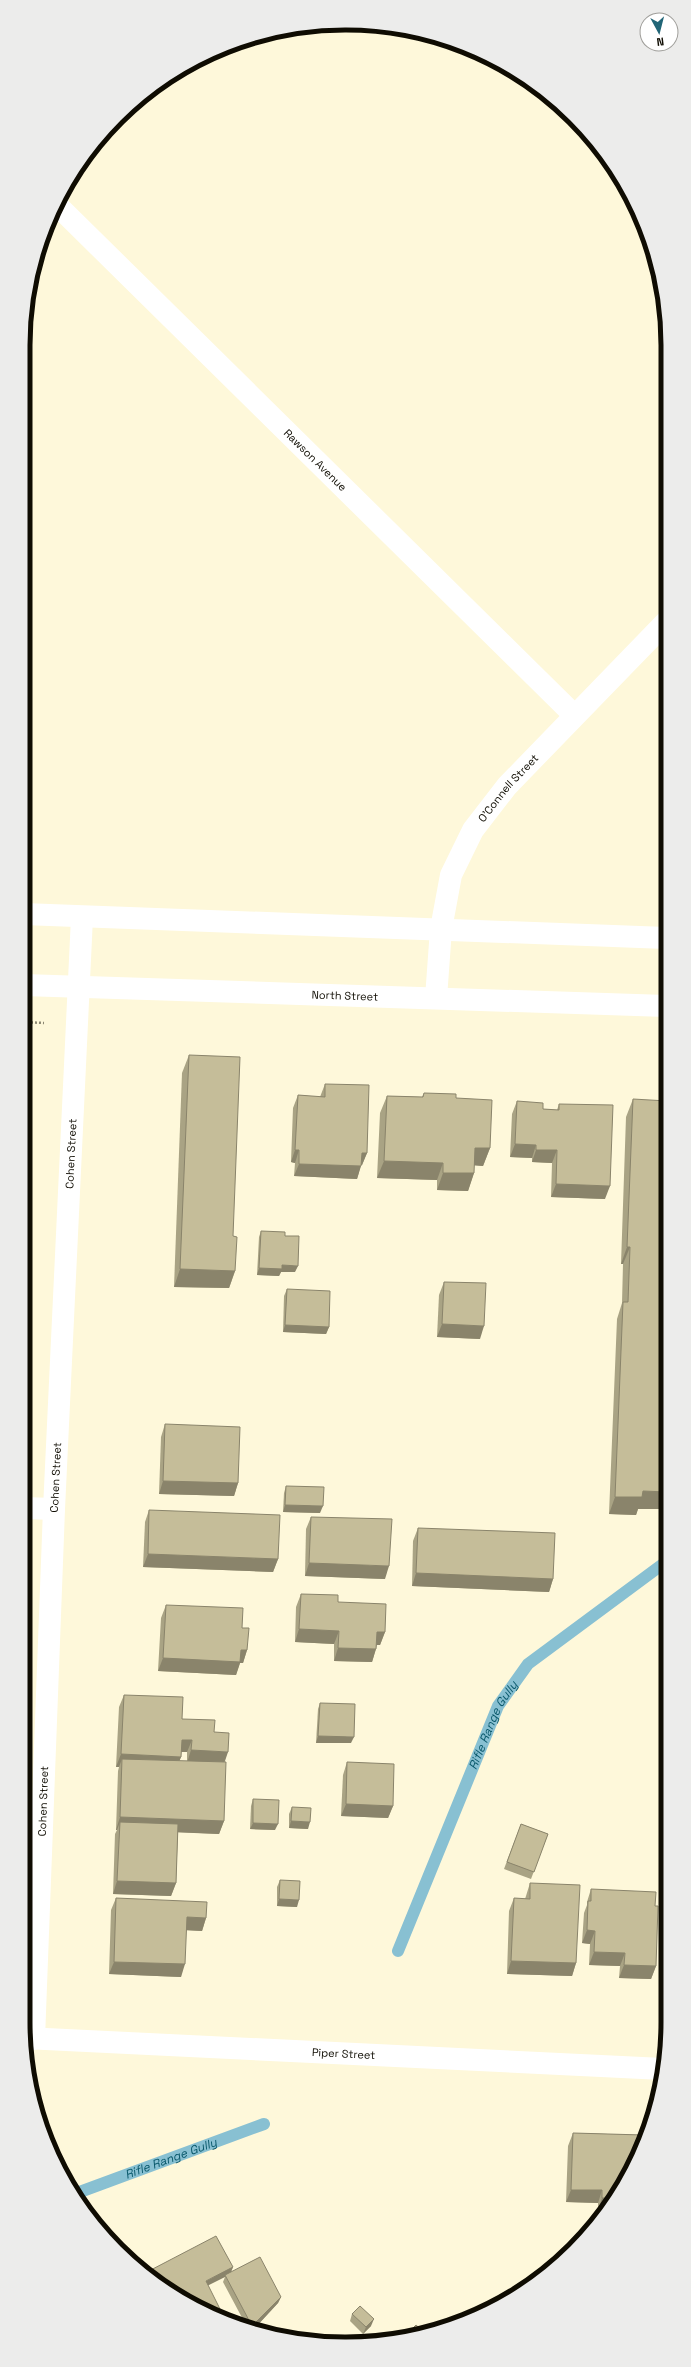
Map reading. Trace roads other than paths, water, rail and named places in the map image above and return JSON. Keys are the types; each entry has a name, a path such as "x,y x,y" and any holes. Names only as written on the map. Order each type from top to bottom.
{"street":[{"name":"Rawson Avenue","path":"61,209 574,715"},
{"name":"O'Connell Street","path":"436,998 441,929 451,875 473,830 507,786 574,715 661,627"},
{"path":"30,914 661,938"},
{"name":"Cohen Street","path":"30,2030 54,1509 80,988 82,917"},
{"name":"North Street","path":"30,985 661,1006"},
{"path":"30,1508 54,1509"},
{"name":"Piper Street","path":"31,2039 657,2069"}],"waterway":[{"name":"Rifle Range Gully","path":"398,1951 498,1706 528,1664 661,1565"},
{"name":"Rifle Range Gully","path":"80,2192 264,2124"}]}
